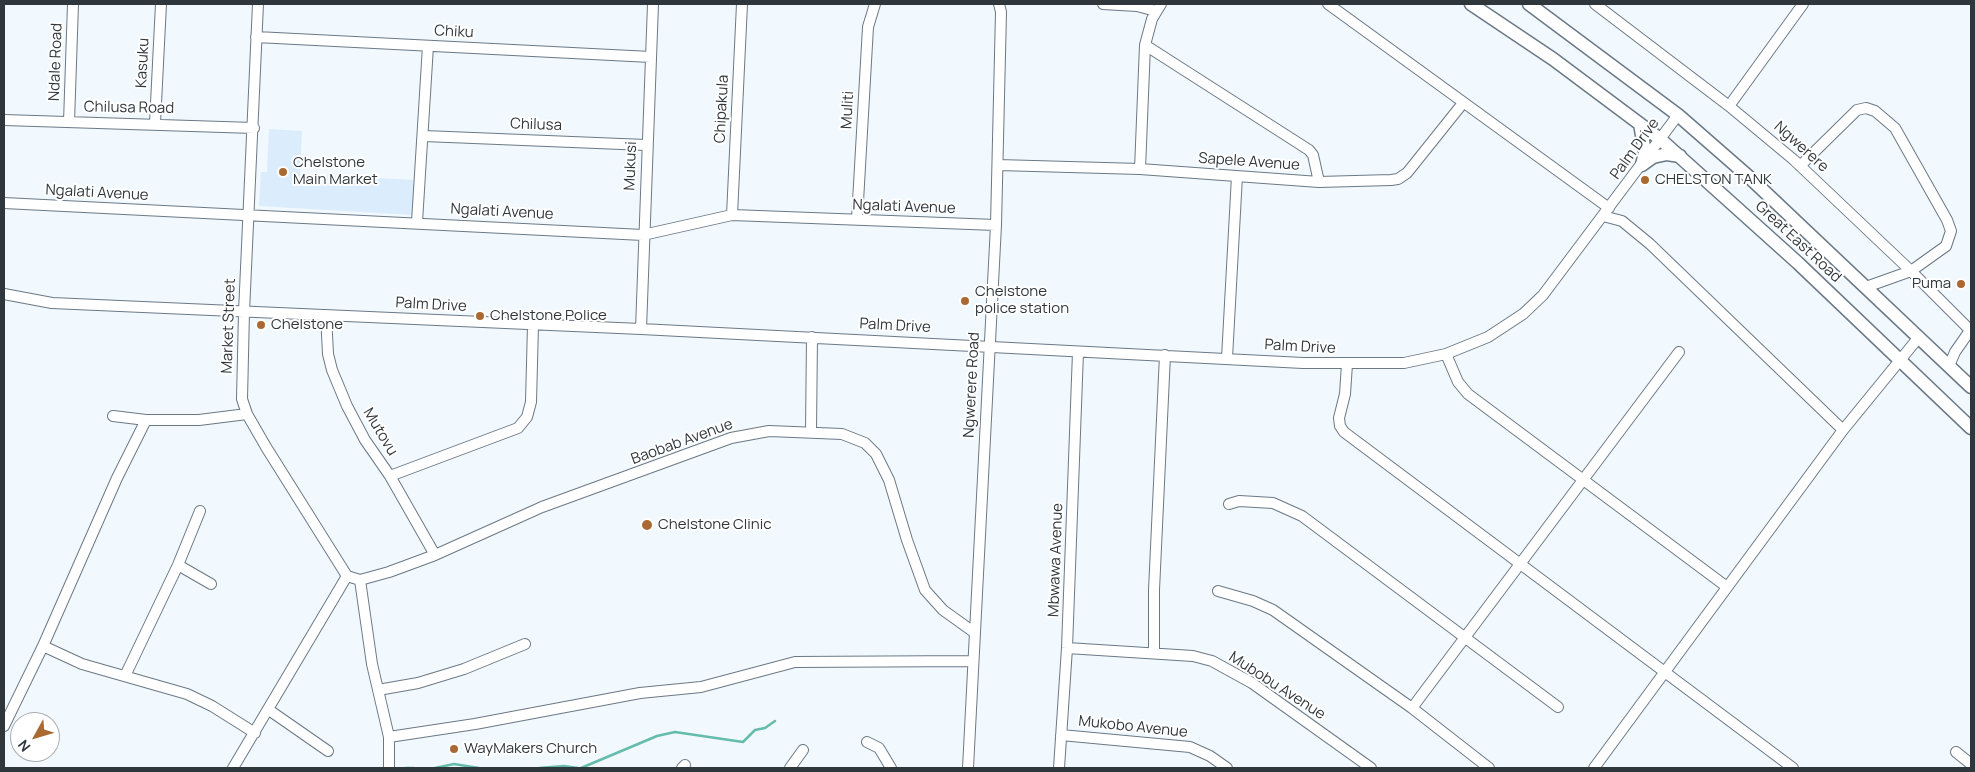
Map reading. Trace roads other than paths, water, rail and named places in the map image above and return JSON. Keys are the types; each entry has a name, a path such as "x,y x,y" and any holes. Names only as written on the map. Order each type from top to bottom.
{"main road":[{"name":"Great East Road","path":"1471,4 1553,60 1660,139 1798,263 1971,428"},
{"name":"Great East Road","path":"1537,6 1678,115 1749,177 1971,387"},
{"path":"1640,124 1646,152 1642,165"},
{"path":"1642,165 1653,157 1667,154 1680,156"}],"street":[{"name":"Ndale Road","path":"69,122 73,4"},
{"name":"Kasuku","path":"155,123 162,4"},
{"name":"Market Street","path":"258,4 241,390 247,414 347,576"},
{"name":"Mukusi","path":"641,328 646,145 653,4"},
{"name":"Chipakula","path":"732,215 742,4"},
{"name":"Muliti","path":"857,220 868,27 875,4"},
{"name":"Ngwerere Road","path":"968,768 996,226 1001,12 999,4"},
{"path":"1104,4 1159,8 1145,45 1140,169"},
{"path":"1328,4 1464,103 1650,244 1843,430"},
{"name":"Ngwerere","path":"1595,4 1729,106 1800,166 1971,330"},
{"path":"1729,106 1803,4"},
{"name":"Chiku","path":"256,37 651,57"},
{"path":"1145,45 1309,150 1313,155 1320,182"},
{"path":"417,222 424,136 428,46"},
{"name":"Sapele Avenue","path":"998,165 1140,169 1320,182 1391,180 1403,176 1464,103"},
{"path":"1800,166 1857,110 1866,108 1875,111 1886,118 1895,128 1947,220 1951,232 1946,246 1911,271 1866,287"},
{"name":"Palm Drive","path":"4,294 52,303 533,325 641,328 1078,352 1347,364 1404,363 1446,354 1488,337 1523,314 1543,295 1678,115"},
{"name":"Chilusa Road","path":"4,120 155,123 254,128"},
{"name":"Chilusa","path":"424,136 646,145"},
{"path":"1227,358 1237,176"},
{"name":"Ngalati Avenue","path":"4,203 643,234 732,215 996,226"},
{"name":"Mutovu","path":"326,315 328,354 332,370 365,440 390,476 435,555"},
{"path":"390,476 518,428 527,417 531,402 533,325"},
{"path":"1949,366 1955,352 1971,330"},
{"path":"810,432 812,337"},
{"path":"1594,768 1843,430 1899,359 1919,337"},
{"name":"Mbwawa Avenue","path":"1059,768 1068,648 1078,352"},
{"path":"1412,708 1679,352"},
{"path":"1446,354 1458,382 1468,394 1583,478 1726,587"},
{"path":"1154,653 1154,590 1165,355"},
{"path":"1347,364 1346,394 1339,418 1340,426 1344,432 1793,768"},
{"path":"113,416 146,420 199,420 247,414"},
{"path":"4,726 43,646 100,514 146,420"},
{"name":"Baobab Avenue","path":"360,580 389,572 435,555 542,508 731,438 770,432 842,434 864,443 876,454 889,480 907,540 925,590 942,610 975,633"},
{"path":"1229,504 1239,500 1265,502 1288,508 1302,516 1558,707"},
{"path":"125,676 178,565 200,511"},
{"path":"178,565 211,584"},
{"path":"233,768 347,576 360,580 378,690 389,737 389,768"},
{"path":"1218,591 1254,601 1274,610 1412,708 1489,768"},
{"path":"378,690 418,683 464,668 525,644"},
{"path":"43,646 82,664 155,684 199,700 255,733"},
{"name":"Mubobu Avenue","path":"1068,648 1193,656 1212,661 1237,674 1371,768"},
{"path":"389,737 475,724 640,693 701,687 795,662 973,661"},
{"path":"269,710 328,750"},
{"name":"Mukobo Avenue","path":"1061,735 1190,747 1210,756 1227,768"},
{"path":"866,742 879,748 891,768"},
{"path":"790,768 803,750"},
{"path":"1956,752 1971,764"}],"waterway":[{"path":"581,768 657,736 675,732 743,742 755,730 765,728 775,721"},
{"path":"435,768 454,764 479,768"},
{"path":"539,768 564,766 578,768"},
{"path":"406,768 414,768"}],"place":[{"name":"Chelstone Main Market","path":"283,172"},
{"name":"CHELSTON TANK","path":"1645,180"},
{"name":"Puma","path":"1961,284"},
{"name":"Chelstone police station","path":"965,301"},
{"name":"Chelstone Police","path":"480,316"},
{"name":"Chelstone","path":"261,325"},
{"name":"Chelstone Clinic","path":"647,525"},
{"name":"WayMakers Church","path":"454,749"}]}
